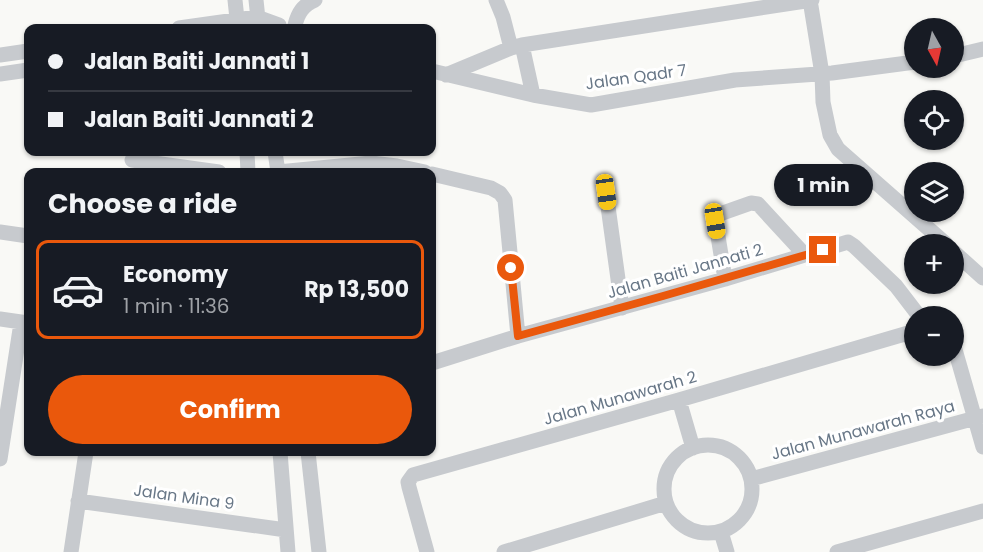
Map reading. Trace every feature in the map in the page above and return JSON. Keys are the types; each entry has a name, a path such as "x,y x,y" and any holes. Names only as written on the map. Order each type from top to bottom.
{"street":[{"path":"235,0 237,19"},
{"path":"205,24 237,19 258,23 256,0"},
{"path":"288,24 301,9 315,0"},
{"path":"496,0 517,46 533,95"},
{"path":"439,73 517,46 811,0 827,74 823,102 830,135 838,149 935,234"},
{"path":"964,54 983,50"},
{"path":"0,55 24,52"},
{"name":"Jalan Qadr 7","path":"439,73 533,95 591,105 735,80 827,74 904,64"},
{"path":"0,74 24,71"},
{"path":"132,161 187,168"},
{"path":"319,168 371,163 393,168"},
{"path":"436,175 491,188 500,193 504,200 518,336"},
{"path":"606,192 622,308"},
{"path":"724,279 715,218 717,215 751,203 758,204 805,255"},
{"path":"0,232 24,235"},
{"name":"Jalan Baiti Jannati 2","path":"436,362 518,336 848,242 896,286 911,306"},
{"path":"964,261 983,278"},
{"path":"0,319 24,323"},
{"path":"0,459 24,328"},
{"name":"Jalan Munawarah 2","path":"427,552 408,482 413,475 904,335"},
{"path":"961,366 979,417 983,447"},
{"path":"679,400 693,448"},
{"name":"Jalan Munawarah Raya","path":"751,479 979,417"},
{"path":"711,445 729,450 744,462 751,479 752,496 747,512 736,524 721,532 694,531 682,525 672,515 666,503 664,486 668,470 678,456 693,448 711,445"},
{"path":"71,552 85,456"},
{"path":"280,456 288,552"},
{"path":"308,456 319,552"},
{"name":"Jalan Mina 9","path":"78,501 286,530"},
{"path":"504,552 666,503"},
{"path":"837,552 983,511"},
{"path":"721,532 727,552"}],"route":[{"path":"511,268 518,336 823,250"}]}
